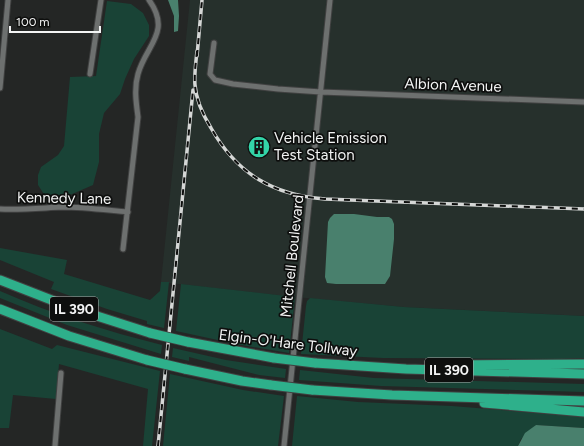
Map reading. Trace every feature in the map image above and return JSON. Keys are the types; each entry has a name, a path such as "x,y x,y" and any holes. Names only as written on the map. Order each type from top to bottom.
{"highway":[{"name":"Elgin-O'Hare Tollway","path":"0,280 72,308 150,333 188,342 274,358 348,366 406,369 584,374"},
{"name":"IL 390","path":"0,309 70,336 147,360 185,369 271,385 346,393 584,401"},
{"path":"406,369 468,364 584,364"},
{"path":"430,396 504,405 584,412"}],"street":[{"path":"0,88 8,0"},
{"path":"90,74 101,0"},
{"name":"Mitchell Boulevard","path":"284,446 330,0"},
{"path":"123,250 138,116 135,96 136,80 142,63 157,36 158,30 155,10 149,1"},
{"path":"214,43 210,74 215,80 233,84 321,92"},
{"name":"Albion Avenue","path":"321,92 584,102"},
{"name":"Kennedy Lane","path":"0,209 22,210 80,207 128,212"},
{"path":"55,446 62,373"}],"shaded area":[{"path":"168,0 178,0 178,31 174,32 174,16"},
{"path":"190,0 584,0 584,316 404,307 295,297 161,282"},
{"path":"107,1 131,4 143,13 149,25 149,36 134,59 120,94 104,113 99,134 99,162 93,185 56,201 49,202 38,185 38,175 41,167 58,155 64,146 70,77 96,76"},
{"path":"334,214 389,217 392,219 394,224 394,239 390,276 385,284 327,283 325,277 328,222"},
{"path":"0,248 67,260 64,274 150,300 160,291 161,282 169,282 164,328 147,324 147,321 107,309 51,289 54,282 0,260"},
{"path":"181,284 295,297 289,353 236,344 176,331"},
{"path":"0,291 39,307 80,321 120,334 162,345 161,354 67,325 0,298"},
{"path":"310,298 404,307 584,316 584,358 383,358 301,354 306,306 307,301"},
{"path":"0,329 52,349 57,345 160,371 152,446 143,446 148,389 59,364 56,399 13,395 9,428 0,428"},
{"path":"173,348 226,360 286,369 285,378 259,375 189,357 189,361 172,357"},
{"path":"300,370 374,378 584,384 584,392 381,386 299,380"},
{"path":"170,374 243,390 284,396 278,446 163,446"},
{"path":"297,396 358,402 452,406 584,417 584,428 536,425 521,439 518,446 292,446"},
{"path":"536,425 584,428 584,446 518,446 525,433"}],"railway":[{"path":"197,56 202,0"},
{"path":"197,51 195,77 196,90 200,107 208,123 232,158 245,170 273,187 306,197 325,199 584,209"},
{"path":"158,446 193,90"}],"place":[{"name":"Vehicle Emission Test Station","path":"259,147"}]}
